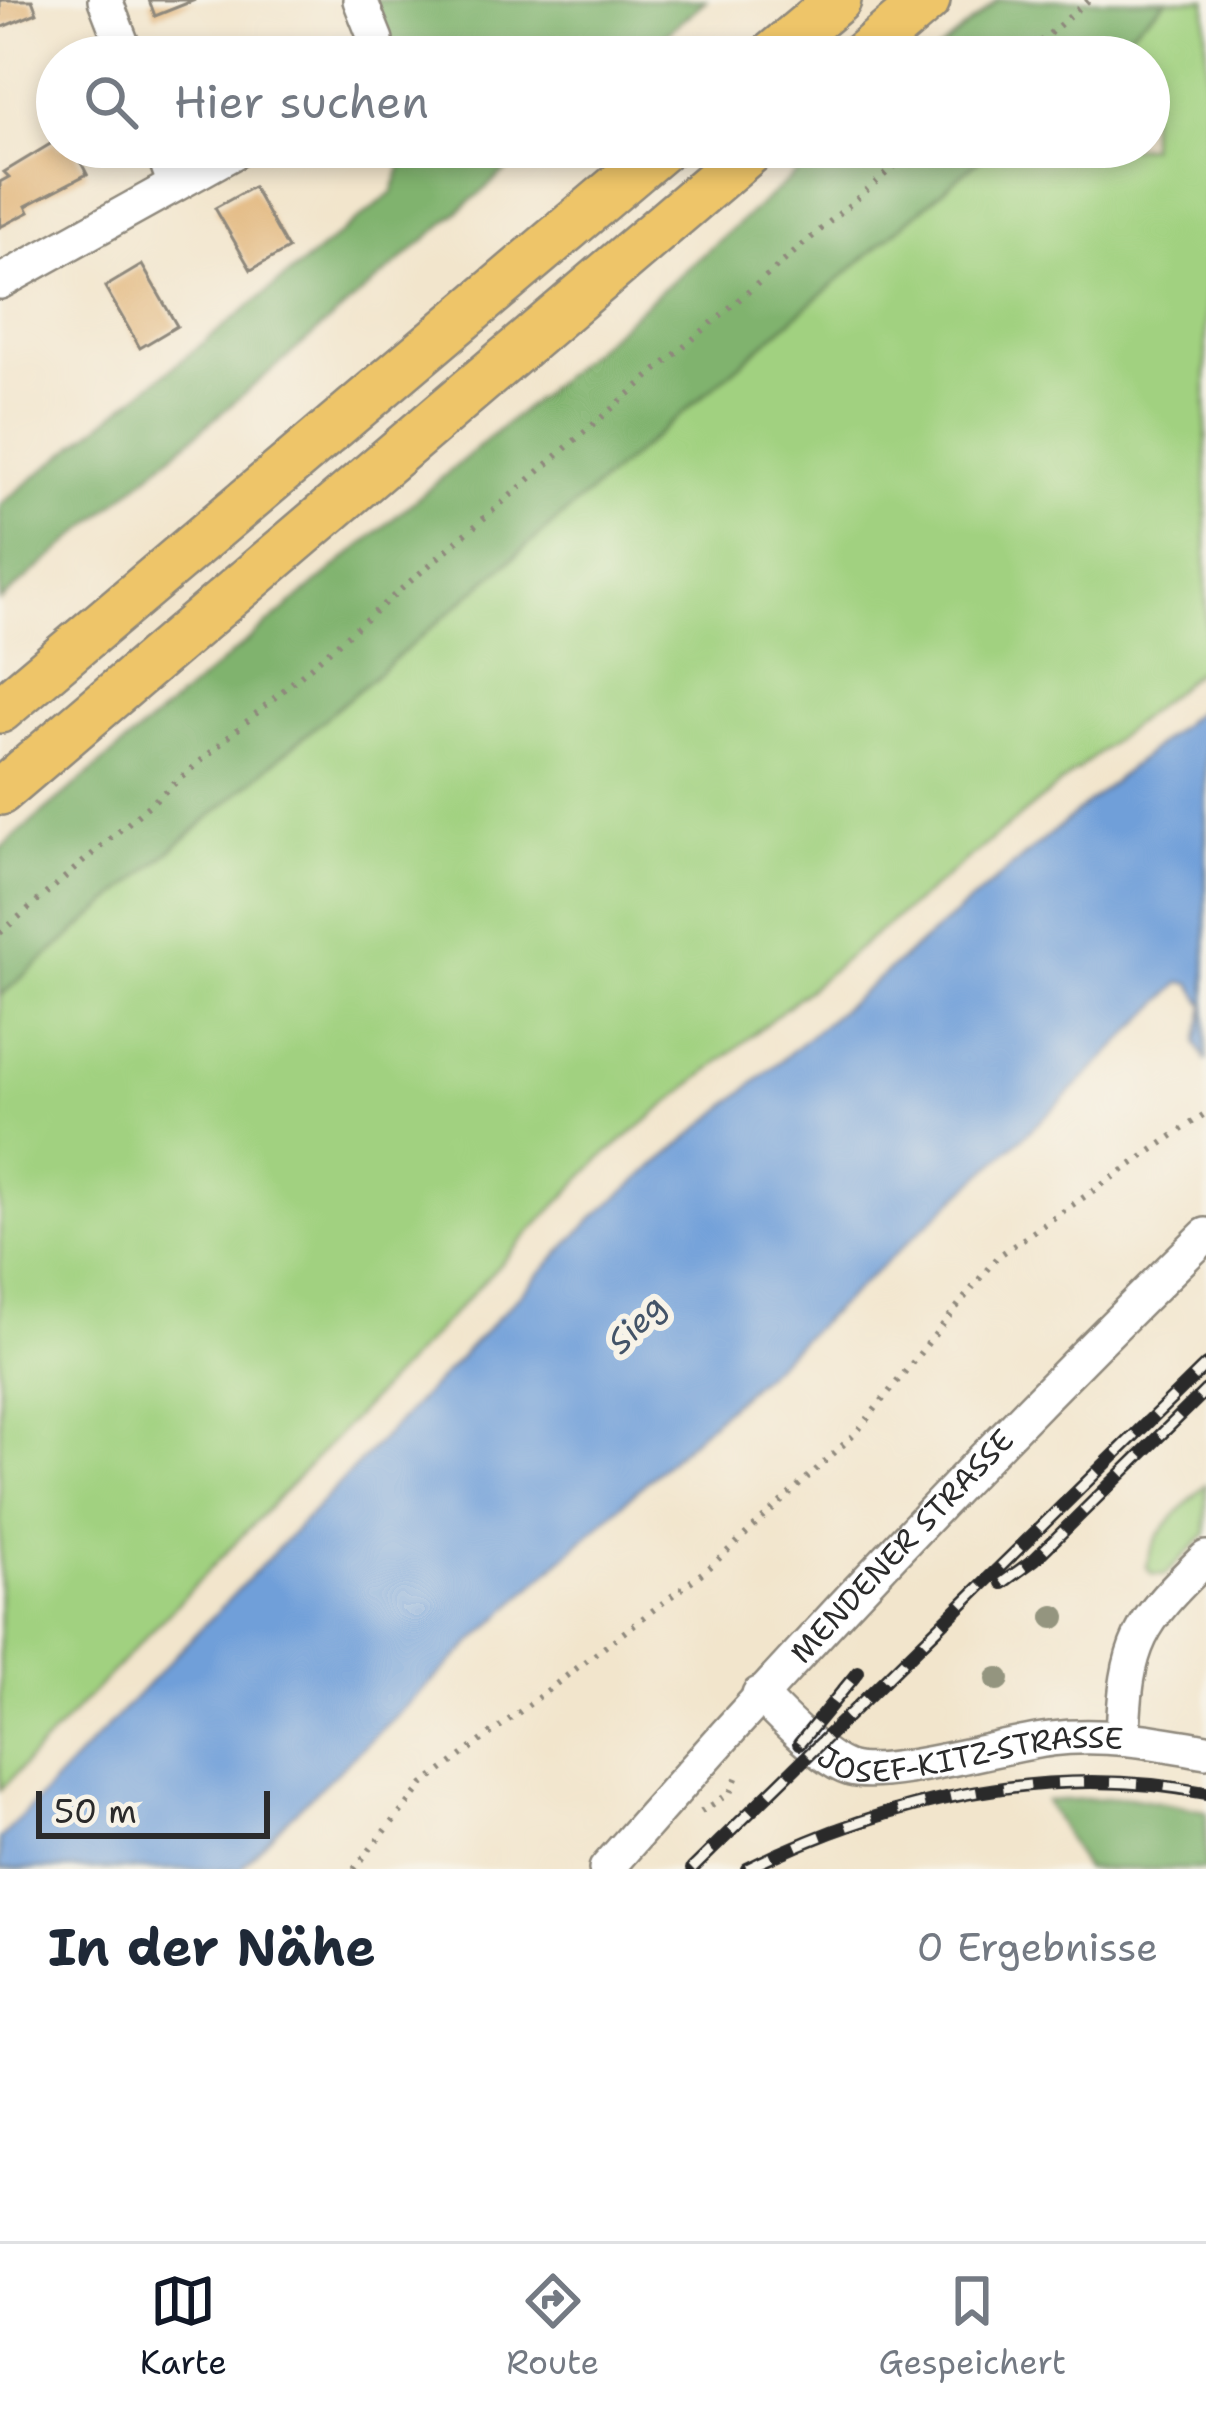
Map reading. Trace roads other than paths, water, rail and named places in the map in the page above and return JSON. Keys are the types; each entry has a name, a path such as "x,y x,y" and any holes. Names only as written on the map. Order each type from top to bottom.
{"highway":[{"path":"795,36 838,0"},
{"path":"885,36 927,0"},
{"path":"0,710 639,168"},
{"path":"0,792 730,168"}],"street":[{"path":"105,0 119,36"},
{"path":"359,0 374,36"},
{"path":"169,168 174,182"},
{"path":"0,281 202,168"},
{"name":"MENDENER STRASSE","path":"606,1869 759,1694 1206,1235"},
{"path":"1123,1738 1127,1671 1143,1624 1206,1558"},
{"name":"JOSEF-KITZ-STRASSE","path":"759,1694 816,1747 850,1769 886,1769 1053,1738 1123,1738 1206,1751"}],"water":[{"name":"Sieg","path":"1206,704 1206,1062 1197,1043 1205,1006 1192,984 1181,982 1064,1099 527,1591 240,1869 0,1869 0,1839 594,1217"}],"railway":[{"path":"692,1869 1206,1365"},
{"path":"1002,1583 1035,1559 1206,1390"},
{"path":"799,1744 858,1672"},
{"path":"747,1869 856,1823 970,1793 1088,1782 1206,1793"}]}
